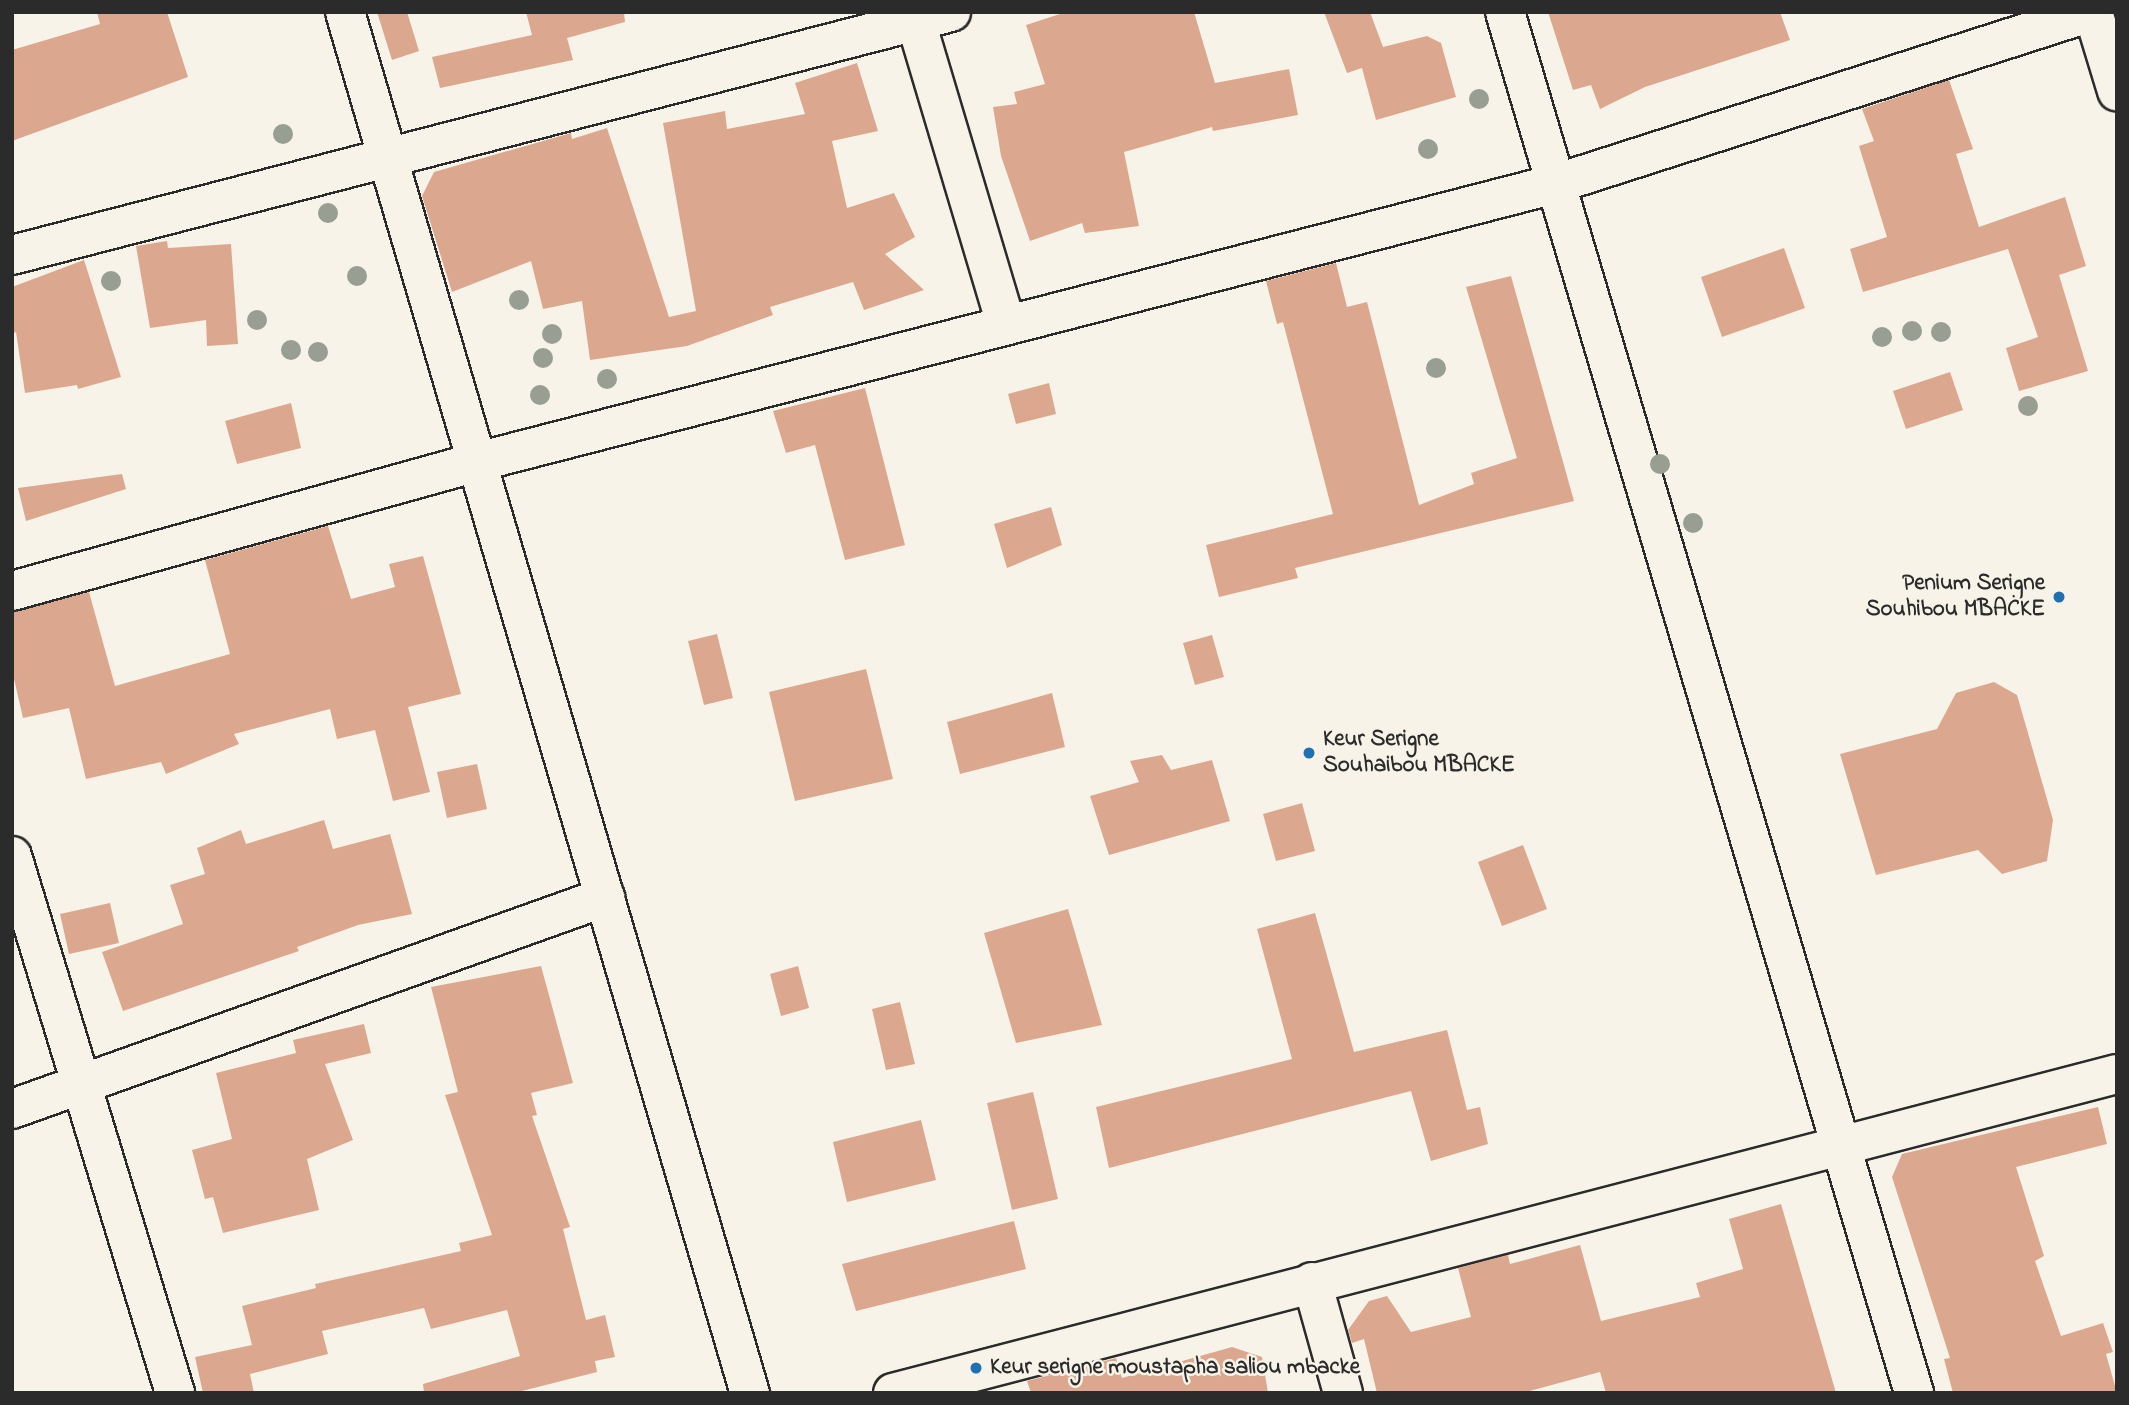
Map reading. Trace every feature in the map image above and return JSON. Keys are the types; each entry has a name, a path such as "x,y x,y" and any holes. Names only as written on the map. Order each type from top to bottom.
{"street":[{"path":"345,12 750,1393"},
{"path":"1505,12 1914,1393"},
{"path":"12,591 477,462 1555,184 2092,12 2117,90"},
{"path":"12,255 926,15 1006,324"},
{"path":"12,856 175,1393"},
{"path":"12,1110 81,1088 605,897"},
{"path":"892,1393 2117,1074"},
{"path":"1312,1282 1343,1393"}],"building":[{"path":"97,12 167,12 188,77 12,141 12,50 100,24"},
{"path":"377,12 407,12 419,51 392,60"},
{"path":"526,12 624,12 625,22 567,38 573,60 440,88 432,57 532,35"},
{"path":"1066,12 1194,12 1215,83 1289,69 1298,115 1213,131 1212,127 1124,152 1139,226 1085,233 1082,223 1030,241 1001,156 993,107 1017,104 1014,92 1045,84 1026,25"},
{"path":"1324,12 1370,12 1383,47 1427,36 1441,43 1456,97 1376,120 1362,68 1347,73"},
{"path":"1548,12 1780,12 1790,40 1645,87 1600,109 1591,85 1573,90"},
{"path":"857,63 878,131 832,141 847,208 894,193 915,237 885,254 924,290 864,310 853,282 770,307 773,315 687,346 590,360 582,301 543,309 531,261 452,292 422,196 434,172 571,133 572,139 607,128 669,317 696,311 663,123 725,111 727,129 805,114 795,83"},
{"path":"1949,80 1973,149 1956,154 1979,227 2065,197 2086,266 2059,275 2088,371 2019,391 2006,348 2038,337 2008,249 1863,292 1850,249 1887,237 1859,146 1874,141 1862,109"},
{"path":"167,241 168,248 231,244 238,344 207,346 206,320 150,328 136,246"},
{"path":"1784,248 1805,308 1722,337 1701,277"},
{"path":"84,260 121,377 78,389 77,385 25,393 16,332 12,334 12,287"},
{"path":"1336,263 1347,307 1367,302 1419,505 1474,484 1471,473 1517,458 1466,287 1511,276 1574,501 1295,568 1298,578 1219,597 1206,545 1333,514 1283,322 1277,324 1266,281"},
{"path":"1950,372 1963,410 1906,429 1893,391"},
{"path":"1049,383 1056,414 1016,424 1008,394"},
{"path":"865,388 905,545 845,560 815,445 786,453 773,411"},
{"path":"291,403 301,448 237,464 225,421"},
{"path":"122,474 126,489 26,521 18,488"},
{"path":"1051,507 1062,545 1007,568 994,524"},
{"path":"328,526 351,599 395,587 389,564 423,556 461,694 408,707 430,792 393,801 375,730 337,739 330,709 234,734 239,744 166,774 161,762 86,779 69,708 23,718 12,670 12,612 89,592 115,686 230,654 205,560"},
{"path":"717,634 733,698 704,705 688,641"},
{"path":"1212,635 1224,677 1195,685 1183,643"},
{"path":"866,669 893,779 795,801 769,692"},
{"path":"1994,682 2017,695 2053,820 2047,861 2002,874 1978,850 1876,875 1840,754 1937,729 1956,693"},
{"path":"1052,693 1065,747 960,774 947,722"},
{"path":"1162,755 1171,770 1212,760 1230,821 1109,855 1090,796 1139,782 1130,761"},
{"path":"477,764 487,809 447,818 437,772"},
{"path":"1302,803 1315,851 1276,861 1263,814"},
{"path":"324,820 333,849 390,834 412,914 358,925 297,947 299,951 123,1011 102,952 183,924 170,885 205,874 197,848 241,830 246,844"},
{"path":"1523,845 1547,909 1502,926 1478,862"},
{"path":"110,903 119,943 69,954 60,914"},
{"path":"1068,909 1102,1025 1016,1043 984,933"},
{"path":"1315,913 1354,1052 1447,1030 1467,1110 1480,1107 1488,1144 1431,1161 1411,1091 1109,1168 1096,1107 1292,1059 1257,929"},
{"path":"541,966 573,1083 531,1093 537,1115 532,1116 570,1227 563,1229 586,1320 605,1315 615,1357 595,1361 597,1372 514,1393 424,1393 423,1384 520,1356 507,1310 431,1329 424,1308 322,1331 328,1354 250,1374 254,1393 203,1393 195,1357 252,1345 242,1306 316,1288 315,1284 461,1251 459,1243 492,1235 445,1095 458,1092 431,987"},
{"path":"798,966 809,1008 781,1016 770,974"},
{"path":"900,1002 915,1064 886,1070 872,1009"},
{"path":"364,1024 371,1053 325,1064 353,1140 307,1159 319,1210 223,1233 213,1197 205,1199 192,1150 232,1139 216,1073 296,1053 293,1040"},
{"path":"1033,1092 1058,1199 1012,1210 987,1103"},
{"path":"2098,1107 2107,1144 2016,1167 2044,1256 2035,1261 2061,1336 2103,1323 2113,1352 2106,1354 2117,1393 1953,1393 1944,1359 1950,1358 1892,1177 1902,1154"},
{"path":"921,1120 936,1180 847,1202 833,1142"},
{"path":"1781,1204 1836,1393 1606,1393 1600,1372 1522,1393 1377,1393 1364,1339 1352,1343 1348,1330 1369,1301 1387,1296 1411,1332 1471,1317 1458,1268 1508,1255 1510,1264 1580,1245 1601,1321 1700,1297 1696,1283 1743,1269 1729,1219"},
{"path":"1014,1221 1026,1269 856,1311 842,1264"},
{"path":"1232,1347 1262,1357 1268,1393 1031,1393 1027,1381 1116,1358 1122,1378"}],"place":[{"name":"Penium Serigne Souhibou MBACKE","path":"2059,597"},
{"name":"Keur Serigne Souhaibou MBACKE","path":"1309,753"},
{"name":"Keur serigne moustapha saliou mbacke","path":"976,1368"}]}
